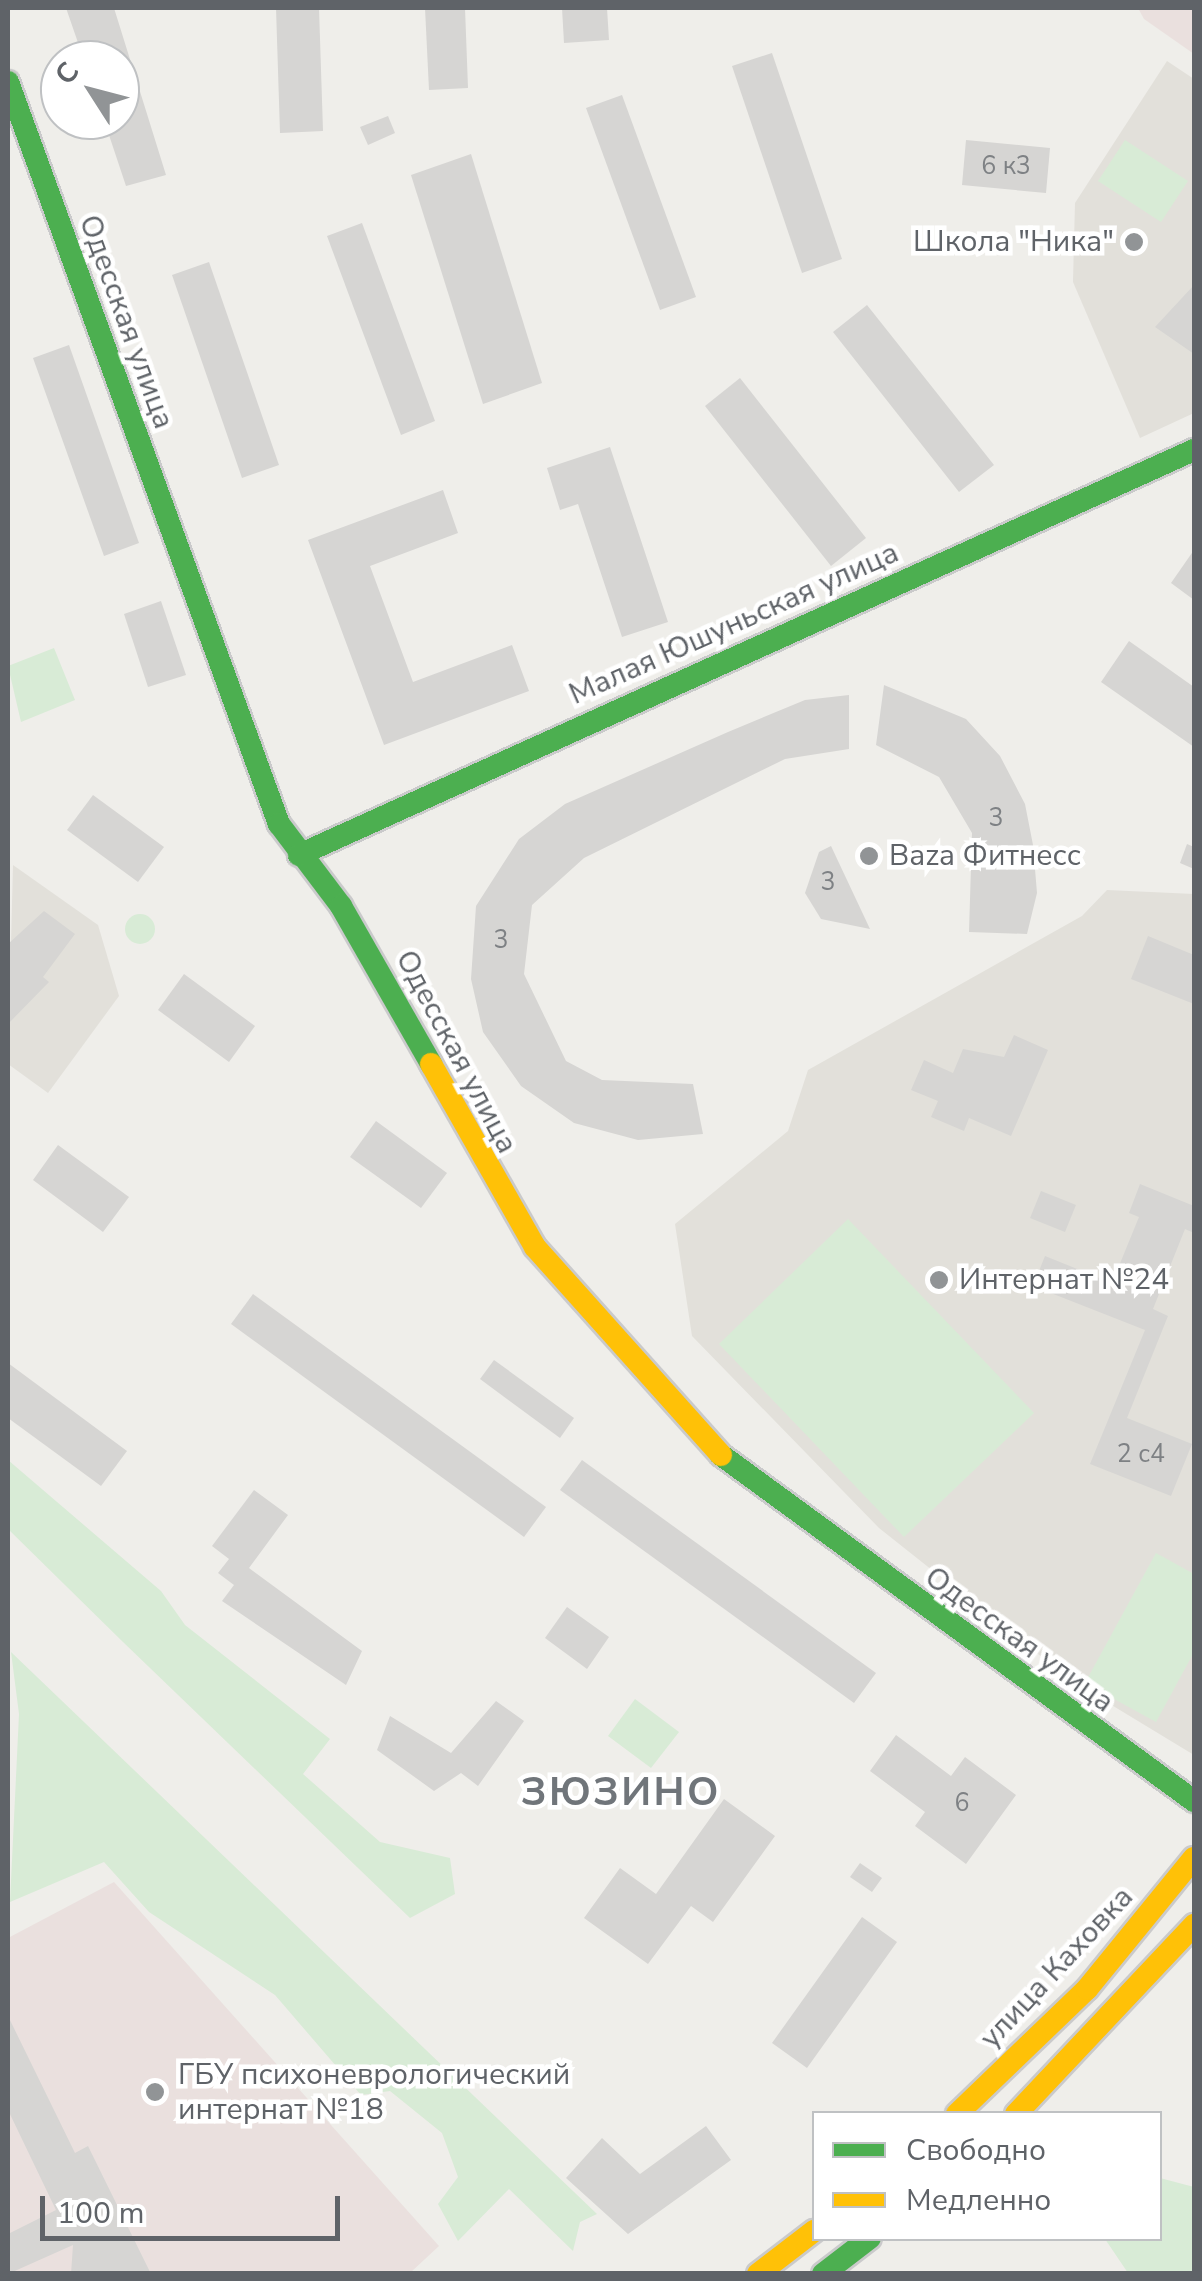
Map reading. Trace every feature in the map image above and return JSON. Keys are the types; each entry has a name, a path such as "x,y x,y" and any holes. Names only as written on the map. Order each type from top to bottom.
{"street":[{"name":"Одесская улица","path":"8,82 217,667 299,854 341,906 505,1204 638,1378 775,1501 1194,1802"},
{"name":"Малая Юшуньская улица","path":"299,854 1194,450"},
{"name":"улица Каховка","path":"961,2111 1087,1989 1194,1858"},
{"path":"1019,2111 1104,2030 1194,1924"},
{"path":"758,2274 812,2233"},
{"path":"823,2274 866,2241"}],"shaded area":[{"path":"1138,8 1194,8 1194,54 1144,19"},
{"name":"Школа \"Ника\"","path":"1167,61 1194,79 1194,413 1140,438 1073,282 1075,203"},
{"path":"13,865 98,925 119,996 48,1093 8,1064"},
{"name":"Интернат №24","path":"1107,890 1194,894 1194,1755 1072,1681 879,1528 692,1336 675,1224 788,1131 808,1070 1082,916"},
{"name":"ГБУ психоневрологический интернат №18","path":"114,1882 439,2246 410,2273 8,2274 8,1938"}],"green space":[{"path":"1125,140 1188,181 1161,222 1098,181"},
{"path":"54,648 75,700 21,722 8,666"},
{"path":"140,914 151,918 155,929 151,940 140,944 129,940 125,929 129,918"},
{"path":"848,1219 1034,1413 904,1537 719,1344"},
{"path":"8,1460 161,1591 185,1625 330,1739 303,1774 380,1842 450,1858 455,1894 410,1918 123,1642 8,1529"},
{"path":"1156,1553 1194,1574 1194,1652 1156,1722 1085,1683"},
{"path":"11,1652 597,2214 580,2222 573,2251 509,2189 458,2241 438,2204 458,2177 442,2133 390,2091 361,2095 275,1995 149,1912 104,1862 10,1902 19,1714"},
{"path":"635,1699 679,1732 651,1768 608,1736"},
{"path":"1162,2179 1194,2187 1194,2273 1128,2273 1106,2241 1162,2241"}],"building":[{"path":"66,8 114,8 124,40 77,40"},
{"path":"276,8 319,8 323,131 280,133"},
{"path":"425,8 465,8 468,88 429,90"},
{"path":"562,8 607,8 609,40 564,43"},
{"path":"772,53 842,259 802,273 732,66"},
{"path":"140,92 166,175 126,186 111,140 140,140"},
{"path":"622,95 696,297 660,310 586,108"},
{"path":"388,116 395,133 368,145 360,127"},
{"path":"966,140 1050,148 1046,193 962,185"},
{"path":"471,154 542,383 483,404 411,175"},
{"path":"362,223 435,421 401,435 327,236"},
{"path":"209,262 279,465 242,478 172,275"},
{"path":"1194,285 1194,354 1155,327"},
{"path":"867,305 994,465 959,492 833,332"},
{"path":"69,345 139,543 104,556 33,358"},
{"path":"740,378 866,538 831,566 705,406"},
{"path":"610,447 668,622 622,637 578,504 560,510 547,468"},
{"path":"443,490 458,533 370,566 413,682 512,645 529,691 384,745 308,540"},
{"path":"1194,550 1194,600 1171,583"},
{"path":"161,601 186,675 148,687 124,614"},
{"path":"1129,641 1194,687 1194,747 1101,682"},
{"path":"884,685 966,719 1000,756 1025,804 1033,845 1037,893 1027,934 969,932 972,833 939,777 876,745"},
{"path":"849,695 849,749 785,759 584,858 532,905 524,974 566,1061 602,1080 693,1084 703,1134 638,1140 574,1123 521,1086 483,1032 471,979 476,906 519,839 565,804 728,732 805,700"},
{"path":"93,795 164,847 138,882 67,830"},
{"path":"1187,844 1194,847 1194,869 1180,863"},
{"path":"831,846 870,929 821,919 805,893 819,852"},
{"path":"44,911 75,934 43,977 49,982 8,1024 8,944"},
{"path":"1148,936 1194,955 1194,1004 1131,979"},
{"path":"184,974 255,1026 229,1062 158,1010"},
{"path":"1014,1035 1048,1050 1011,1136 969,1118 964,1131 931,1117 938,1101 911,1090 924,1060 953,1073 963,1049 1004,1057"},
{"path":"376,1121 447,1173 421,1208 350,1157"},
{"path":"58,1145 129,1197 103,1232 33,1180"},
{"path":"1140,1184 1194,1206 1194,1233 1185,1229 1153,1309 1168,1316 1127,1418 1192,1444 1171,1496 1090,1464 1145,1330 1033,1286 1045,1256 1112,1283 1139,1217 1129,1213"},
{"path":"1041,1191 1076,1205 1065,1232 1030,1218"},
{"path":"253,1294 546,1507 524,1537 231,1324"},
{"path":"494,1360 574,1418 560,1438 480,1379"},
{"path":"8,1363 127,1451 101,1486 8,1418"},
{"path":"582,1460 876,1673 854,1703 560,1490"},
{"path":"254,1490 288,1515 249,1568 362,1651 346,1685 222,1601 234,1585 218,1573 229,1559 212,1546"},
{"path":"567,1607 609,1637 587,1669 545,1638"},
{"path":"496,1701 524,1721 478,1786 461,1773 434,1791 377,1750 390,1716 451,1753"},
{"path":"896,1735 951,1776 965,1757 1016,1795 966,1864 915,1826 925,1812 870,1771"},
{"path":"724,1799 775,1836 713,1922 691,1906 648,1964 584,1918 620,1868 656,1894"},
{"path":"860,1863 882,1878 872,1892 850,1877"},
{"path":"862,1917 897,1942 807,2068 772,2043"},
{"path":"8,2016 75,2153 88,2146 151,2274 71,2274 73,2245 8,2274 8,2234 56,2210 8,2110"},
{"path":"706,2126 731,2160 628,2234 566,2178 602,2138 640,2174"}],"traffic: fast":[{"path":"8,82 279,824 341,906 431,1064"},
{"path":"299,855 1194,450"},
{"path":"721,1455 1194,1801"},
{"path":"823,2274 866,2241"}],"traffic: slow":[{"path":"431,1064 535,1247 721,1455"},
{"path":"960,2111 1087,1989 1194,1858"},
{"path":"1019,2111 1194,1925"},
{"path":"758,2274 812,2233"}],"place":[{"name":"Школа \"Ника\"","path":"1134,242"},
{"name":"Baza Фитнесс","path":"869,856"},
{"name":"Интернат №24","path":"939,1280"},
{"name":"ГБУ психоневрологический интернат №18","path":"155,2092"}],"district":[{"name":"ЗЮЗИНО","path":"621,1792"}]}
